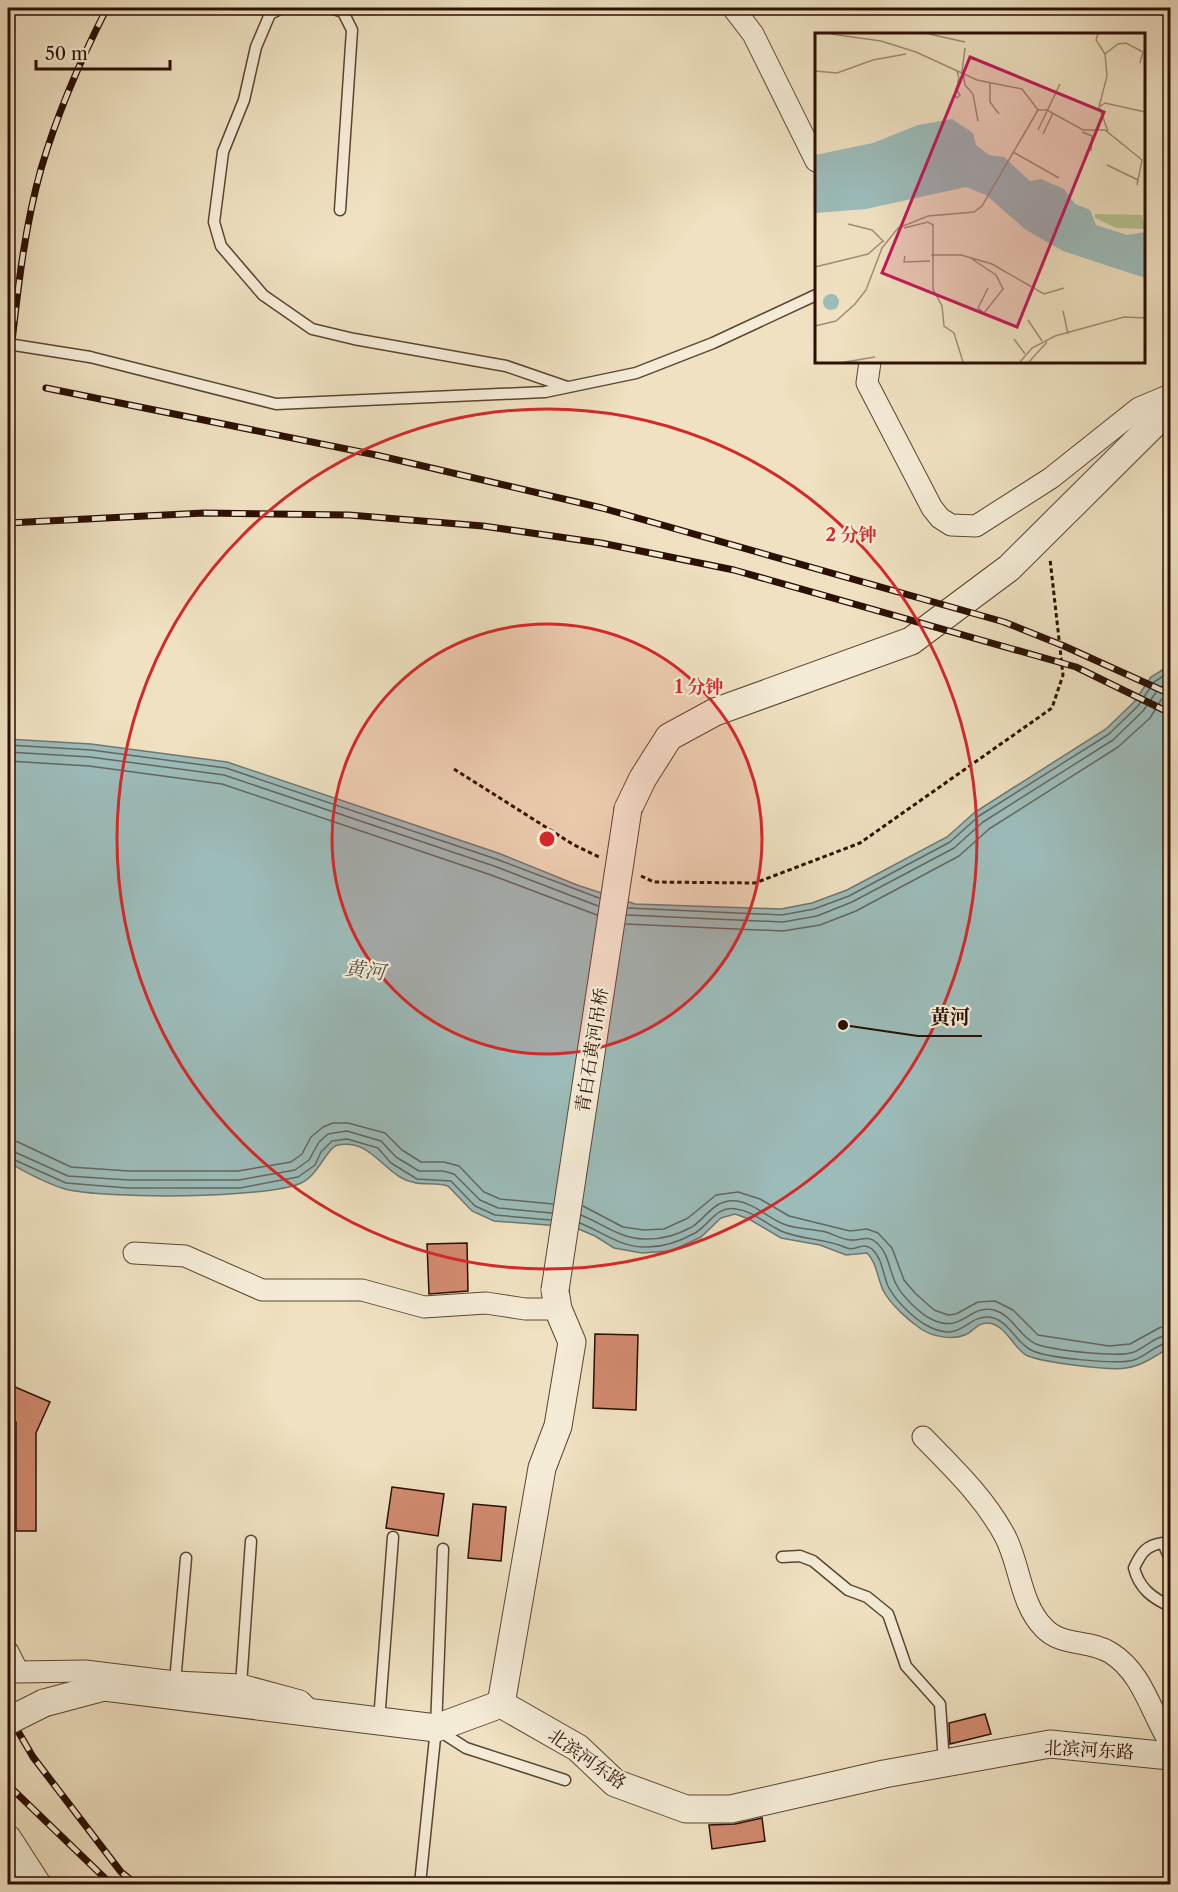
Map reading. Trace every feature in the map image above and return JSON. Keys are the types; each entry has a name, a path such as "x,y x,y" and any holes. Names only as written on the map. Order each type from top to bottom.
{"street":[{"path":"733,8 753,34 815,159"},
{"path":"870,363 867,383 932,508 940,518 951,525 963,528 987,521 1051,478 1139,408 1170,395"},
{"name":"青白石黄河吊桥","path":"556,1300 628,809 643,778 669,737 715,712 911,641 1009,568 1170,408"},
{"path":"8,1721 44,1703 104,1688 436,1728 501,1704 542,1468 558,1426 572,1342 556,1300 525,1310 486,1303 424,1307 362,1290 262,1290 185,1256 134,1253"},
{"path":"923,1437 975,1490 1005,1537 1028,1604 1043,1628 1061,1641 1087,1643 1110,1653 1130,1669 1170,1743"},
{"path":"8,1653 18,1672 86,1671 175,1682 241,1685 300,1701 311,1713"},
{"name":"北滨河东路","path":"501,1704 578,1749 615,1783 686,1809 731,1809 884,1774 1050,1744 1170,1756"},
{"path":"8,1839 37,1884"}],"lane":[{"path":"282,8 270,14 265,25 256,47 244,100 223,152 214,222 221,246 263,295 312,329 354,339 506,366 567,387"},
{"path":"331,8 343,12 352,30 340,210"},
{"path":"8,344 90,357 276,404 545,392 636,373 713,343 815,295"},
{"path":"379,1722 393,1537"},
{"path":"241,1685 251,1541"},
{"path":"1170,1559 1163,1543 1151,1544 1141,1553 1134,1568 1137,1580 1148,1593 1170,1606"},
{"path":"420,1884 436,1728 443,1549"},
{"path":"782,1557 800,1556 813,1561 848,1590 867,1597 888,1614 906,1666 940,1704 944,1763"},
{"path":"175,1682 186,1558"},
{"path":"436,1728 466,1748 565,1780"}],"path":[{"path":"634,873 654,882 755,883 860,843 1052,708 1063,675 1047,530"},
{"path":"454,769 574,845 604,859"}],"water":[{"path":"1170,665 1170,1347 1144,1363 1118,1369 1033,1358 1021,1351 999,1327 988,1323 981,1324 960,1337 931,1334 911,1321 890,1301 883,1290 873,1261 867,1253 846,1255 820,1245 781,1238 749,1219 735,1214 721,1218 701,1237 671,1251 642,1253 614,1248 574,1227 494,1221 472,1211 448,1186 406,1180 365,1149 348,1144 334,1147 313,1174 301,1183 282,1188 221,1195 113,1195 65,1189 27,1173 8,1161 8,739 91,744 227,762 498,853 577,885 635,904 781,909 812,903 847,890 947,837 975,812 1106,729 1134,702 1151,677"}],"building":[{"path":"467,1243 468,1291 429,1294 427,1244"},
{"path":"595,1334 638,1335 636,1410 593,1408"},
{"path":"8,1384 50,1402 36,1433 36,1531 16,1531 16,1422 8,1419"},
{"path":"392,1487 444,1494 438,1536 386,1528"},
{"path":"473,1504 506,1507 501,1561 468,1558"},
{"path":"985,1714 991,1734 950,1744 949,1723"},
{"path":"762,1818 765,1841 712,1849 709,1825 735,1824"}],"railway":[{"path":"8,377 24,246 34,194 54,128 70,87 107,8"},
{"path":"46,388 376,455 602,508 1004,622 1064,646 1170,694"},
{"path":"8,523 204,513 349,515 483,526 601,543 734,570 1076,667 1170,713"},
{"path":"8,1714 33,1757 121,1872 136,1884"},
{"path":"8,1785 111,1884"}],"place":[{"name":"黄河","path":"843,1025"}]}
